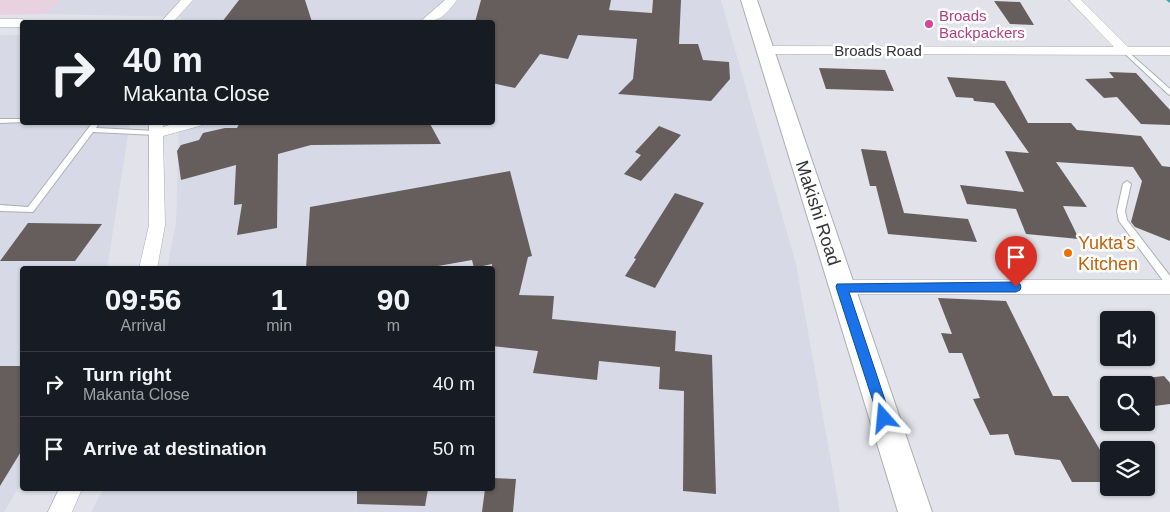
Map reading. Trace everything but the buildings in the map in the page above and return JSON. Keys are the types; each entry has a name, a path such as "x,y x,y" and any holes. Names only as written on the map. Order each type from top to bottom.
{"main road":[{"name":"Makishi Road","path":"749,0 915,512"}],"street":[{"path":"169,20 187,0"},
{"path":"429,20 444,9 451,0"},
{"path":"1075,0 1125,51"},
{"path":"0,23 20,23"},
{"name":"Broads Road","path":"765,50 1170,51"},
{"path":"149,266 157,225 156,128 177,125"},
{"path":"842,287 1170,285"},
{"path":"60,512 70,491"}],"lane":[{"path":"1125,51 1170,93"},
{"path":"0,120 20,120"},
{"path":"0,208 30,210 94,125"},
{"path":"90,130 156,128"},
{"path":"1127,184 1121,211 1123,221 1170,285"}],"shaded area":[{"path":"0,0 61,0 45,14 0,15"},
{"path":"61,0 721,0 796,264 840,512 91,512 102,491 495,491 495,266 168,266 176,222 179,125 495,125 495,20 181,20 181,17 45,14"},
{"path":"0,35 20,35 20,125 130,125 107,266 20,266 20,485 4,512 0,512"}],"place":[{"name":"Broads Backpackers","path":"929,24"},
{"name":"Yukta's Kitchen","path":"1068,253"}],"route":[{"path":"884,418 842,287 1016,287"}]}
